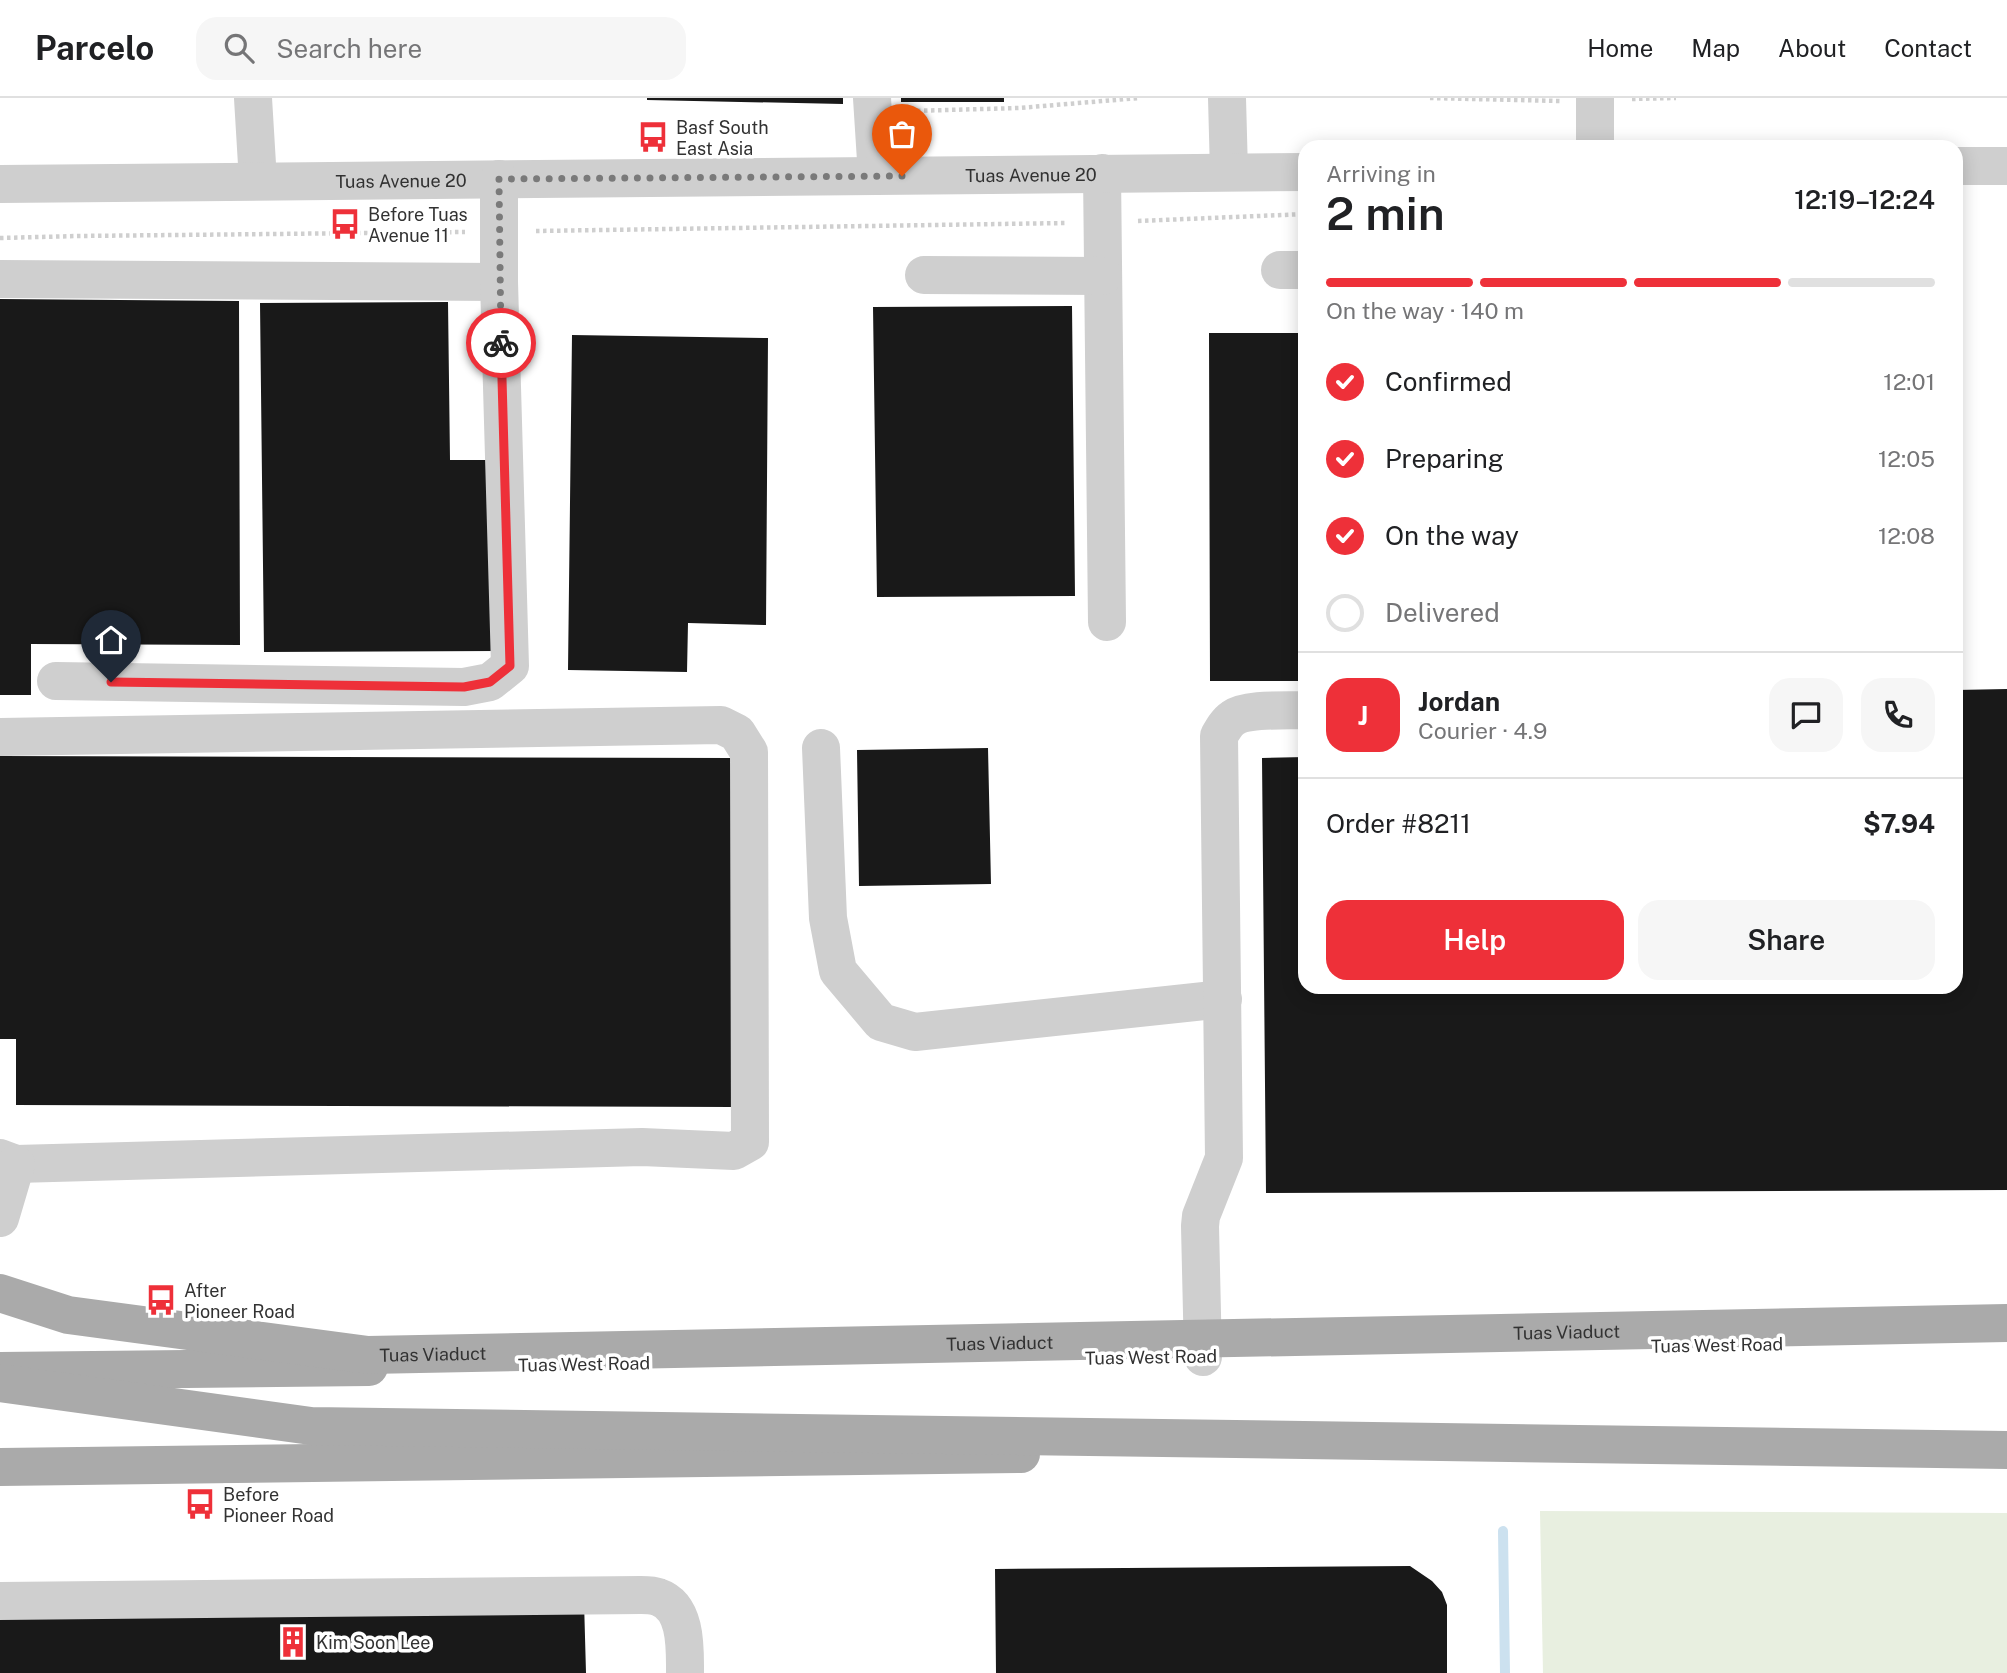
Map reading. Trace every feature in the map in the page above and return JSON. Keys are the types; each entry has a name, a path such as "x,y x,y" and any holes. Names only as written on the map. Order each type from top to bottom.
{"main road":[{"name":"Tuas Viaduct","path":"0,1293 68,1315 368,1355 2007,1323"},
{"name":"Tuas West Road","path":"0,1371 1203,1357 2007,1338"},
{"path":"0,1383 311,1426 2007,1450"},
{"path":"0,1467 2007,1441"}],"street":[{"path":"253,98 258,181"},
{"path":"1227,98 1229,172"},
{"path":"1595,100 1595,140"},
{"path":"872,106 877,176"},
{"path":"1963,166 2007,166"},
{"name":"Tuas Avenue 20","path":"0,184 1298,172"},
{"path":"1102,173 1107,622"},
{"path":"56,681 464,687 490,682 510,666 499,282 499,179"},
{"path":"924,275 1103,276"},
{"path":"0,279 499,282"},
{"path":"1203,1357 1201,1216 1224,1158 1219,736 1235,716 1298,710"},
{"path":"0,737 721,725 737,733 750,752 750,1142 734,1151 642,1147 8,1161 0,1218"},
{"path":"821,748 828,918 838,971 881,1022 915,1032 1223,999"},
{"path":"0,1601 641,1595 658,1597 670,1605 679,1620 685,1639 685,1673"}],"path":[{"path":"872,106 1019,108 1139,98"},
{"path":"1430,98 1676,98"},
{"path":"0,238 1102,222 1298,214"}],"green space":[{"path":"1540,1511 2007,1513 2007,1673 1543,1673"}],"building":[{"path":"843,98 843,104 647,100"},
{"path":"901,98 1004,98 1004,102 901,102"},
{"path":"0,299 239,301 240,645 31,644 31,695 0,695"},
{"path":"448,302 450,460 495,460 497,651 264,652 260,303"},
{"path":"1072,306 1075,596 877,597 873,307"},
{"path":"1209,333 1298,333 1298,681 1210,681"},
{"path":"572,335 768,338 766,625 688,623 687,672 568,670"},
{"path":"2007,689 2007,1190 1266,1193 1262,758 1298,757 1298,994 1963,994 1963,690"},
{"path":"988,748 991,884 859,886 857,750"},
{"path":"0,756 732,758 734,1107 16,1105 16,1039 0,1039"},
{"path":"1410,1566 1432,1581 1442,1592 1447,1605 1447,1673 996,1673 995,1569"},
{"name":"Kim Soon Lee","path":"584,1601 586,1673 0,1673 0,1612"}],"waterway":[{"path":"1503,1531 1505,1673"}],"way so far":[{"path":"501,343 499,179 902,176"}],"place":[{"name":"Basf South East Asia","path":"653,137"},
{"name":"Before Tuas Avenue 11","path":"345,224"},
{"name":"After Pioneer Road","path":"161,1300"},
{"name":"Before Pioneer Road","path":"200,1504"},
{"name":"Kim Soon Lee","path":"293,1642"}],"route":[{"path":"111,682 464,687 490,682 510,666 501,343"}]}
